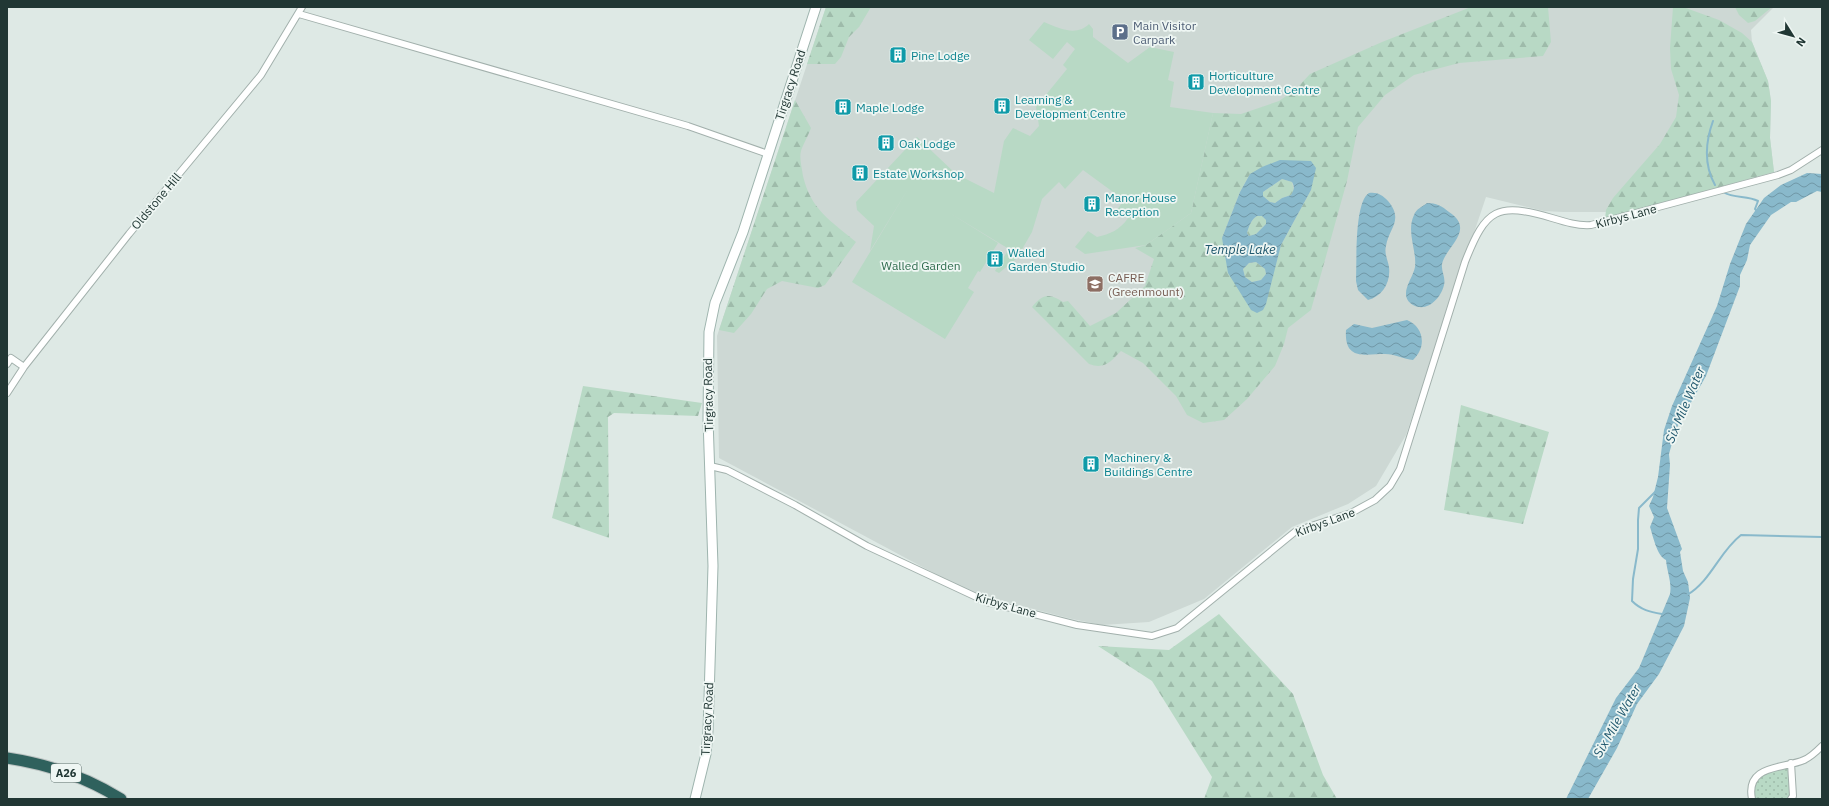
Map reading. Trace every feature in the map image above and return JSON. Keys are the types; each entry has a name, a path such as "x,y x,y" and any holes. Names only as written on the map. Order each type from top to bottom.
{"highway":[{"name":"A26","path":"7,758 36,763 78,777 120,799"}],"street":[{"name":"Oldstone Hill","path":"7,393 24,367 129,234 261,75 302,7"},
{"name":"Tirgracy Road","path":"695,799 705,760 708,731 713,566 708,419 709,332 715,303 736,252 816,7"},
{"path":"299,14 688,126 768,154"},
{"name":"Kirbys Lane","path":"710,466 727,470 795,505 854,539 987,602 1077,625 1152,636 1164,633 1177,628 1296,531 1364,508 1381,496 1390,486 1400,469 1465,262 1475,238 1482,226 1490,218 1499,212 1513,209 1527,211 1570,224 1591,225 1778,176 1791,170 1822,150"},
{"path":"7,364 11,358 24,367"},
{"path":"1752,799 1752,782 1761,772 1804,760 1822,746"},
{"path":"1791,763 1793,796 1791,799"}],"shaded area":[{"name":"CAFRE (Greenmount)","path":"826,7 1774,7 1751,30 1752,42 1768,81 1771,101 1770,138 1774,172 1605,212 1544,211 1486,197 1406,435 1376,486 1348,504 1292,527 1204,599 1149,622 1102,625 1072,619 971,593 719,458 717,336"}],"green space":[{"path":"826,7 871,7 859,27 849,37 841,57 835,64 807,64"},
{"path":"1471,7 1548,7 1551,42 1543,56 1459,63 1414,75 1385,95 1358,127 1347,181 1311,310 1288,328 1284,344 1275,366 1247,399 1224,420 1203,423 1187,415 1176,396 1143,363 1121,351 1107,364 1095,366 1089,364 1032,307 1039,299 1046,296 1053,297 1063,302 1068,301 1090,326 1116,313 1145,286 1154,259 1135,248 1146,245 1191,213 1213,113 1241,114 1279,101 1295,90 1310,74 1382,42","holes":["1296,161 1311,161 1311,190 1281,245 1275,267 1247,303 1222,238 1240,192 1250,174"]},
{"path":"1673,7 1683,7 1719,20 1742,33 1752,42 1768,81 1771,101 1770,138 1774,172 1605,219 1606,210 1613,198 1660,144 1676,117 1679,95 1671,69 1670,48"},
{"path":"1735,7 1772,7 1755,21 1748,23 1739,15"},
{"name":"Walled Garden","path":"1044,22 1061,29 1073,31 1084,28 1089,24 1093,29 1093,37 1128,63 1150,47 1174,52 1168,80 1174,82 1170,107 1213,113 1191,213 1146,245 1085,254 1075,247 1088,231 1097,237 1114,231 1128,218 1117,210 1124,200 1083,170 1065,189 1059,182 1042,199 1032,232 1021,251 1016,259 999,273 995,271 1009,249 948,212 998,243 968,288 974,292 945,339 852,282 908,189 870,251 874,226 857,210 856,202 917,137 956,174 994,193 1004,141 1013,128 1030,136 1039,126 1036,107 1067,69 1063,65 1075,49 1067,42 1053,59 1029,40"},
{"path":"795,100 811,128 800,154 800,160 803,176 811,198 823,214 856,242 825,285 818,288 782,281 767,289 751,314 734,333 719,330"},
{"path":"1282,179 1292,182 1294,191 1291,195 1282,198 1275,203 1270,202 1263,196 1263,192"},
{"path":"1257,216 1262,216 1266,220 1266,224 1256,234 1249,236 1247,233 1249,226 1253,219"},
{"path":"1256,262 1265,269 1266,274 1261,280 1252,282 1245,277 1243,269 1249,263"},
{"path":"583,386 702,403 698,416 614,413 608,417 609,538 552,518"},
{"path":"1461,405 1549,432 1523,524 1444,510"},
{"path":"1219,614 1293,694 1323,775 1337,799 1204,799 1212,777 1152,681 1098,646 1169,650"},
{"path":"1789,766 1792,796 1790,799 1754,799 1754,784 1763,774"}],"water":[{"name":"Temple Lake","path":"1280,160 1311,161 1316,168 1311,190 1281,245 1266,304 1263,310 1257,313 1251,310 1228,273 1222,238 1240,192 1250,174 1262,167","holes":["1282,179 1292,182 1294,187 1291,195 1282,198 1275,203 1270,202 1263,196 1263,192","1257,216 1262,216 1266,220 1266,224 1256,234 1249,236 1247,233 1253,219","1256,262 1265,269 1266,274 1261,280 1252,282 1245,277 1243,269 1249,263"]},
{"name":"Six Mile Water","path":"1807,173 1822,174 1822,192 1817,191 1796,202 1791,202 1771,215 1750,245 1747,260 1740,275 1740,286 1706,376 1676,429 1669,454 1670,465 1667,508 1682,549 1680,552 1683,571 1688,582 1690,598 1684,626 1659,674 1637,704 1617,748 1588,799 1566,799 1616,698 1639,668 1670,594 1670,581 1666,560 1660,554 1654,540 1650,527 1654,517 1649,506 1658,477 1664,430 1672,406 1717,306 1730,264 1746,224 1764,198 1781,185"},
{"path":"1369,193 1380,194 1388,201 1393,208 1395,219 1386,249 1389,278 1381,292 1368,300 1358,290 1356,281 1357,234 1359,220 1364,199"},
{"path":"1427,203 1439,205 1457,219 1460,225 1460,232 1442,264 1444,282 1440,295 1428,306 1418,307 1408,301 1406,297 1407,287 1415,267 1415,254 1411,228 1415,213"},
{"path":"1407,320 1417,327 1422,338 1420,349 1413,360 1389,354 1357,354 1348,347 1346,330 1354,324 1372,328"}],"waterway":[{"path":"1713,121 1708,137 1707,162 1715,185"},
{"path":"1723,192 1732,196 1750,198 1758,201 1755,209 1757,211"},
{"path":"1656,491 1639,508 1638,549 1633,579 1632,601 1639,607 1662,614"},
{"path":"1687,595 1702,582 1733,542 1741,535 1822,537"}],"place":[{"name":"Main Visitor Carpark","path":"1120,32"},
{"name":"Pine Lodge","path":"898,55"},
{"name":"Horticulture Development Centre","path":"1196,82"},
{"name":"Learning & Development Centre","path":"1002,106"},
{"name":"Maple Lodge","path":"843,107"},
{"name":"Oak Lodge","path":"886,143"},
{"name":"Estate Workshop","path":"860,173"},
{"name":"Manor House Reception","path":"1092,204"},
{"name":"Walled Garden Studio","path":"995,259"},
{"name":"CAFRE (Greenmount)","path":"1095,284"},
{"name":"Machinery & Buildings Centre","path":"1091,464"}]}
